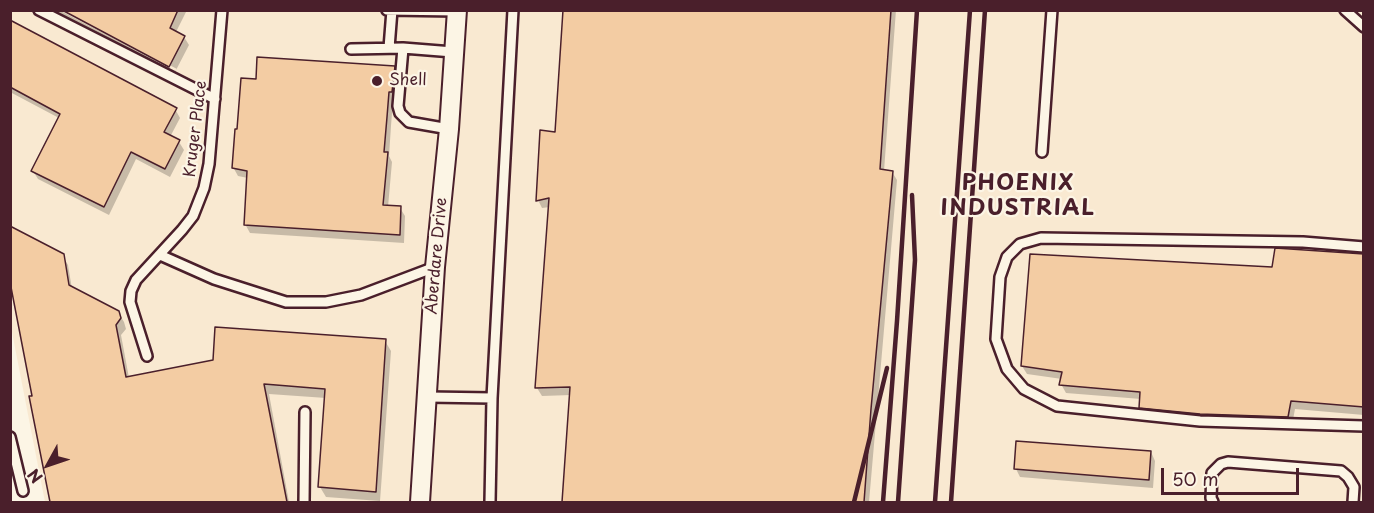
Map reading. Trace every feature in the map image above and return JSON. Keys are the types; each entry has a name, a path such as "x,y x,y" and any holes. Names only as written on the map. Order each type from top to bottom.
{"street":[{"name":"Aberdare Drive","path":"420,502 435,267 449,129 457,11"}],"lane":[{"path":"39,10 215,99"},
{"name":"Kruger Place","path":"147,356 130,302 131,291 136,280 193,216 204,188 209,164 222,10"},
{"path":"387,10 457,11"},
{"path":"490,502 492,398 513,10"},
{"path":"1042,152 1052,10"},
{"path":"1345,10 1364,27"},
{"path":"388,48 392,11"},
{"path":"403,48 398,106 400,113 409,122 449,129"},
{"path":"351,49 403,48 453,52"},
{"path":"1364,247 1303,242 1041,238 1020,244 1007,257 1000,277 996,339 1007,369 1024,389 1057,406 1200,421 1364,426"},
{"path":"160,255 214,279 286,302 326,302 360,295 435,267"},
{"path":"428,397 492,398"},
{"path":"304,502 305,412"},
{"path":"10,437 23,491"},
{"path":"1213,502 1211,498 1212,473 1221,464 1228,462 1341,471 1348,477 1353,487 1353,502"}],"shaded area":[{"path":"10,11 1363,11 1363,502 45,502 11,327"}],"building":[{"path":"62,10 178,10 170,28 185,36 169,67"},
{"path":"563,10 891,10 880,169 893,171 864,502 562,502 570,387 535,388 549,198 536,201 540,130 555,132"},
{"path":"10,20 177,108 164,132 180,140 165,169 131,152 104,207 31,171 60,114 10,87"},
{"path":"257,57 395,66 392,92 389,92 384,152 388,152 383,205 401,206 400,235 244,225 247,171 232,168 235,129 237,129 241,78 256,79"},
{"path":"10,226 64,254 69,285 119,311 121,318 116,325 126,377 213,360 215,327 386,339 376,492 318,487 325,389 264,384 287,502 50,502 10,282"},
{"path":"1275,248 1364,254 1364,407 1291,401 1288,417 1200,414 1139,408 1140,392 1059,385 1062,372 1021,366 1030,254 1272,267"},
{"path":"1016,441 1151,451 1149,480 1014,469"}],"railway":[{"path":"883,502 917,10"},
{"path":"935,502 970,10"},
{"path":"951,502 985,10"},
{"path":"898,502 915,260 912,195"},
{"path":"854,502 887,368"}],"place":[{"name":"Shell","path":"377,81"}],"district":[{"name":"PHOENIX INDUSTRIAL","path":"1018,196"}]}
